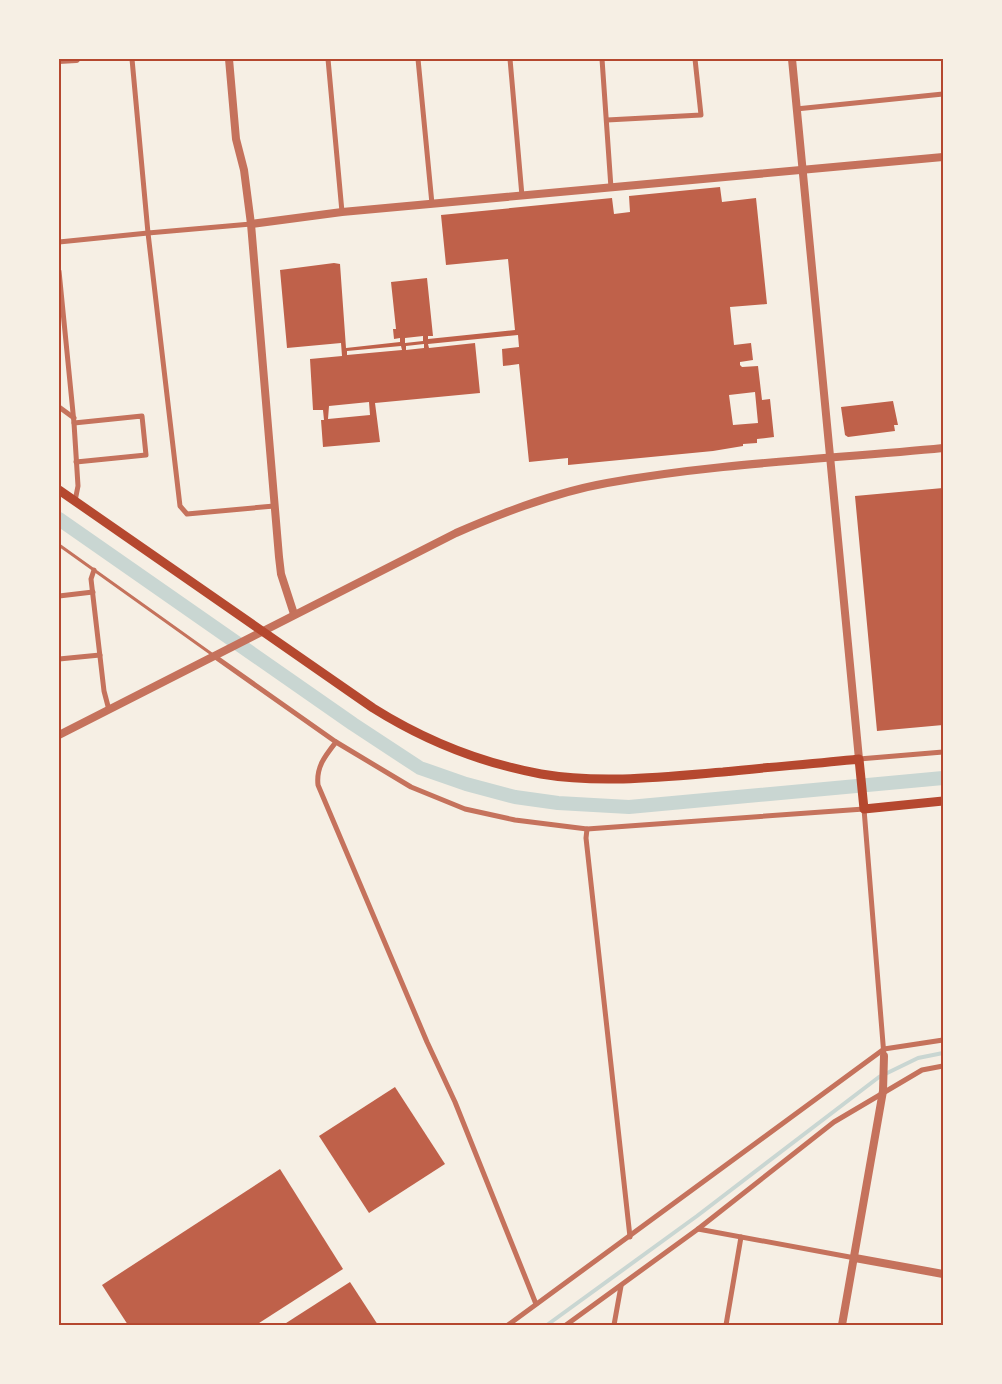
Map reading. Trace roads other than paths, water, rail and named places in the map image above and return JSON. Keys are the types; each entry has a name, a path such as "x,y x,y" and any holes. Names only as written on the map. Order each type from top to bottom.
{"main road":[{"path":"59,490 373,708 406,728 460,752 525,770 580,778 636,778 858,759 864,809 943,801"}],"street":[{"path":"59,60 76,59"},
{"path":"132,59 148,233 180,506 188,514 274,506"},
{"path":"229,59 236,139 244,170 251,224 274,506 282,574 294,614"},
{"path":"328,59 342,212"},
{"path":"418,59 432,204"},
{"path":"510,59 522,196"},
{"path":"602,59 611,188"},
{"path":"607,120 701,115 695,59"},
{"path":"792,59 858,759 943,752"},
{"path":"796,109 943,94"},
{"path":"59,242 251,224 342,212 943,157"},
{"path":"59,271 74,420 78,486 75,501"},
{"path":"59,407 74,420 142,416 146,455 76,462"},
{"path":"59,735 224,649 456,533 554,497 606,483 682,472 943,448"},
{"path":"94,570 91,579 104,691 109,710"},
{"path":"59,596 93,592"},
{"path":"59,659 100,655"},
{"path":"213,655 336,742 411,787 465,809 515,820 587,829 864,809 884,1053 884,1087 842,1325"},
{"path":"336,742 320,764 317,775 318,785 455,1102 536,1304"},
{"path":"587,829 587,848 630,1237"},
{"path":"508,1325 884,1053 943,1040"},
{"path":"566,1325 698,1229 834,1122 884,1087 922,1070 943,1066"},
{"path":"698,1229 943,1274"},
{"path":"726,1325 741,1237"},
{"path":"614,1325 621,1286"}],"lane":[{"path":"59,545 213,655"}],"waterway":[{"path":"59,519 353,724 420,768 466,784 515,797 558,803 629,807 943,778"},
{"path":"547,1325 697,1216 879,1077 918,1058 943,1053"}]}
